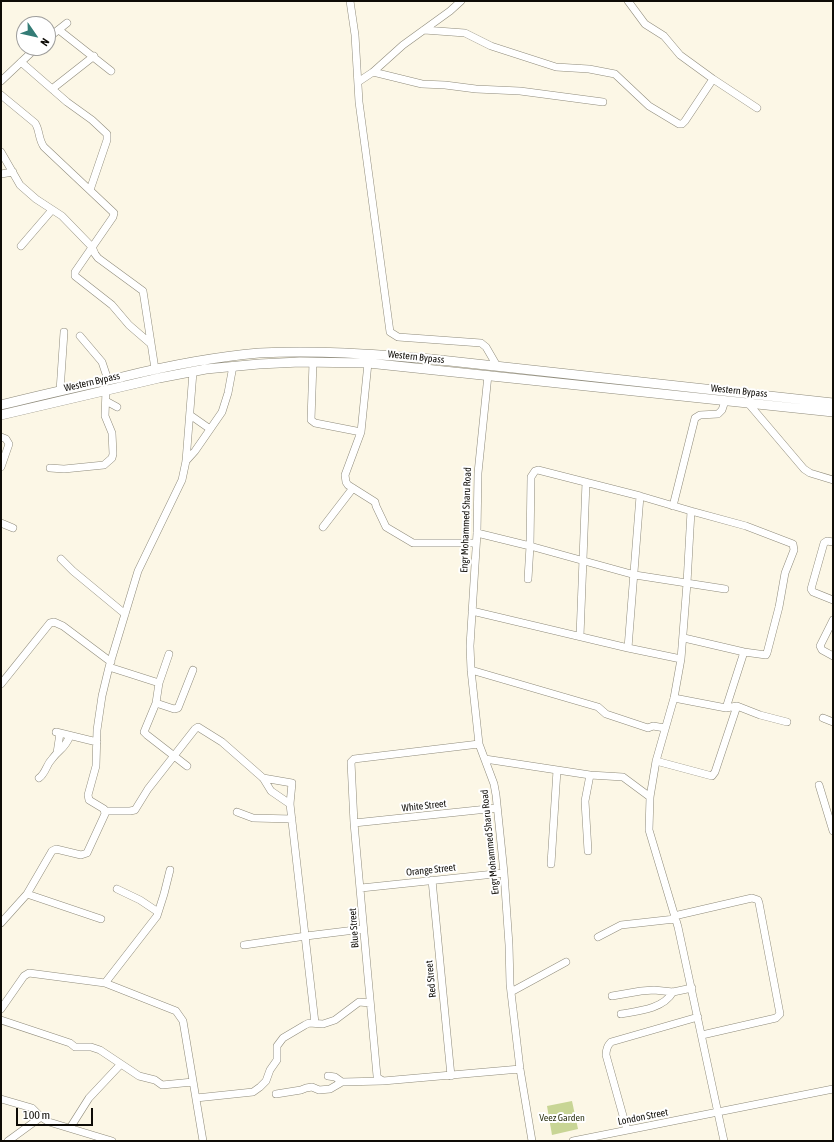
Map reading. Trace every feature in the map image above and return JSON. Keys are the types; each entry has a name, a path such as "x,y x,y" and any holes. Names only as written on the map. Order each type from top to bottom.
{"main road":[{"name":"Western Bypass","path":"1,415 48,398 60,391 155,369 234,356 299,351 364,353 833,403"},
{"name":"Western Bypass","path":"1,405 106,390 193,372 233,366 265,363 313,362 368,363 833,412"}],"street":[{"path":"350,1 355,35 361,117 390,332 398,337 481,343 486,347 497,366"},
{"path":"358,82 373,72 403,44 424,30 461,1"},
{"path":"628,1 645,24 664,36 680,54 713,79 757,108"},
{"path":"56,32 67,23"},
{"path":"59,30 94,56 111,71"},
{"path":"424,30 464,33 491,46 556,67 589,69 615,74 655,110 679,124 686,121 713,79"},
{"path":"1,81 27,56"},
{"path":"52,89 94,56"},
{"path":"21,62 107,134 107,140 90,190"},
{"path":"373,72 422,84 520,91 603,102"},
{"path":"1,95 35,123 44,147 112,211 114,215 75,272 75,276 112,305 129,325 151,344"},
{"path":"1,152 20,185 28,194 62,216 92,247 94,254 98,258 143,290 155,369"},
{"path":"1,174 13,172"},
{"path":"21,246 52,210"},
{"path":"60,391 64,332"},
{"path":"80,336 102,362 108,380"},
{"path":"313,362 311,420 315,423 361,432"},
{"path":"368,363 361,432 345,475 346,482 375,502 386,527 413,543 476,543"},
{"path":"186,461 196,451 222,412 228,393 233,366"},
{"path":"193,372 186,461 181,482 138,571 110,664 101,702 97,730 96,766 88,798 105,811 135,810 148,789 195,728 198,727 222,742 263,778 271,791 290,804"},
{"name":"Engr Mohammed Sharu Road","path":"488,376 478,473 471,670 479,744 494,784 504,873 511,992 520,1069 532,1141"},
{"path":"50,468 91,466 109,462 113,454 112,433 105,416 106,390"},
{"path":"106,401 117,407"},
{"path":"673,506 695,418 700,415 718,414 722,410 725,401"},
{"path":"748,403 804,468 810,472 833,480"},
{"path":"190,415 210,429"},
{"path":"1,437 6,439 9,444 1,467"},
{"path":"528,579 532,473 538,470 640,496 746,526 790,542 794,546 785,573 779,607 767,653 764,656 684,638"},
{"path":"580,636 586,482"},
{"path":"323,527 353,488"},
{"path":"628,648 635,575 640,496"},
{"path":"691,511 684,638 674,698 656,761 650,796 650,836 675,917 692,988 724,1141"},
{"path":"1,523 14,528"},
{"path":"477,533 635,575 725,589"},
{"path":"833,542 827,540 824,543 811,589 812,592 833,600"},
{"path":"61,559 73,571 125,614"},
{"path":"472,610 628,648 681,659"},
{"path":"833,620 820,646 822,650 833,656"},
{"path":"1,684 50,623 54,622 63,626 110,664 159,683"},
{"path":"726,708 744,652"},
{"path":"170,654 159,683 156,703 145,729 145,734 187,766"},
{"path":"156,703 174,709 178,708 193,670"},
{"path":"471,670 598,706 606,714 648,728 653,726 665,728"},
{"path":"674,698 726,708 737,706 760,715 786,722"},
{"path":"656,761 712,776 715,772 737,706"},
{"path":"823,718 833,722"},
{"path":"58,753 58,733 97,742"},
{"path":"39,778 46,772 52,759 65,747 70,736"},
{"name":"Blue Street","path":"383,1081 377,1076 354,823 351,764 354,759 479,744"},
{"path":"485,759 590,775 623,777 650,796"},
{"path":"551,864 557,770"},
{"path":"588,851 585,801 590,775"},
{"path":"263,778 292,784 290,804 315,1023"},
{"path":"819,785 833,831"},
{"name":"White Street","path":"354,823 497,808"},
{"path":"1,923 27,894 52,850 56,849 81,855 87,853 106,814 105,811"},
{"path":"237,812 253,818 292,819"},
{"path":"105,983 153,923 164,894 170,870"},
{"name":"Orange Street","path":"361,888 504,873"},
{"name":"Red Street","path":"432,880 451,1076"},
{"path":"117,888 140,900 158,912"},
{"path":"27,894 102,919"},
{"path":"598,937 621,925 675,917 752,898 758,900 780,1014 776,1018 702,1035"},
{"path":"244,945 363,929"},
{"path":"511,992 566,962"},
{"path":"1,1009 24,976 29,974 105,983 176,1011 183,1021 203,1141"},
{"path":"612,996 654,990 673,992 692,988"},
{"path":"622,1014 644,1010 664,1003 673,992"},
{"path":"196,1098 253,1092 257,1090 266,1081 270,1070 277,1060 277,1049 279,1042 283,1038 305,1025 315,1023 323,1024 334,1020 360,1002 370,1003"},
{"path":"627,1130 606,1055 608,1045 611,1042 698,1017"},
{"path":"1,1020 70,1042 75,1047 98,1049 139,1076 155,1080 162,1085 193,1082"},
{"path":"70,1128 89,1098 120,1064"},
{"path":"276,1094 312,1087 320,1090 330,1089 342,1082 383,1081 520,1069"},
{"path":"328,1076 336,1077 342,1082"},
{"name":"London Street","path":"573,1141 833,1089"},
{"path":"1,1099 32,1108 41,1117 49,1122 112,1141"},
{"path":"8,1141 41,1117"},
{"path":"18,1134 22,1141"}],"green space":[{"name":"Veez Garden","path":"572,1101 578,1129 552,1135 547,1106"}]}
